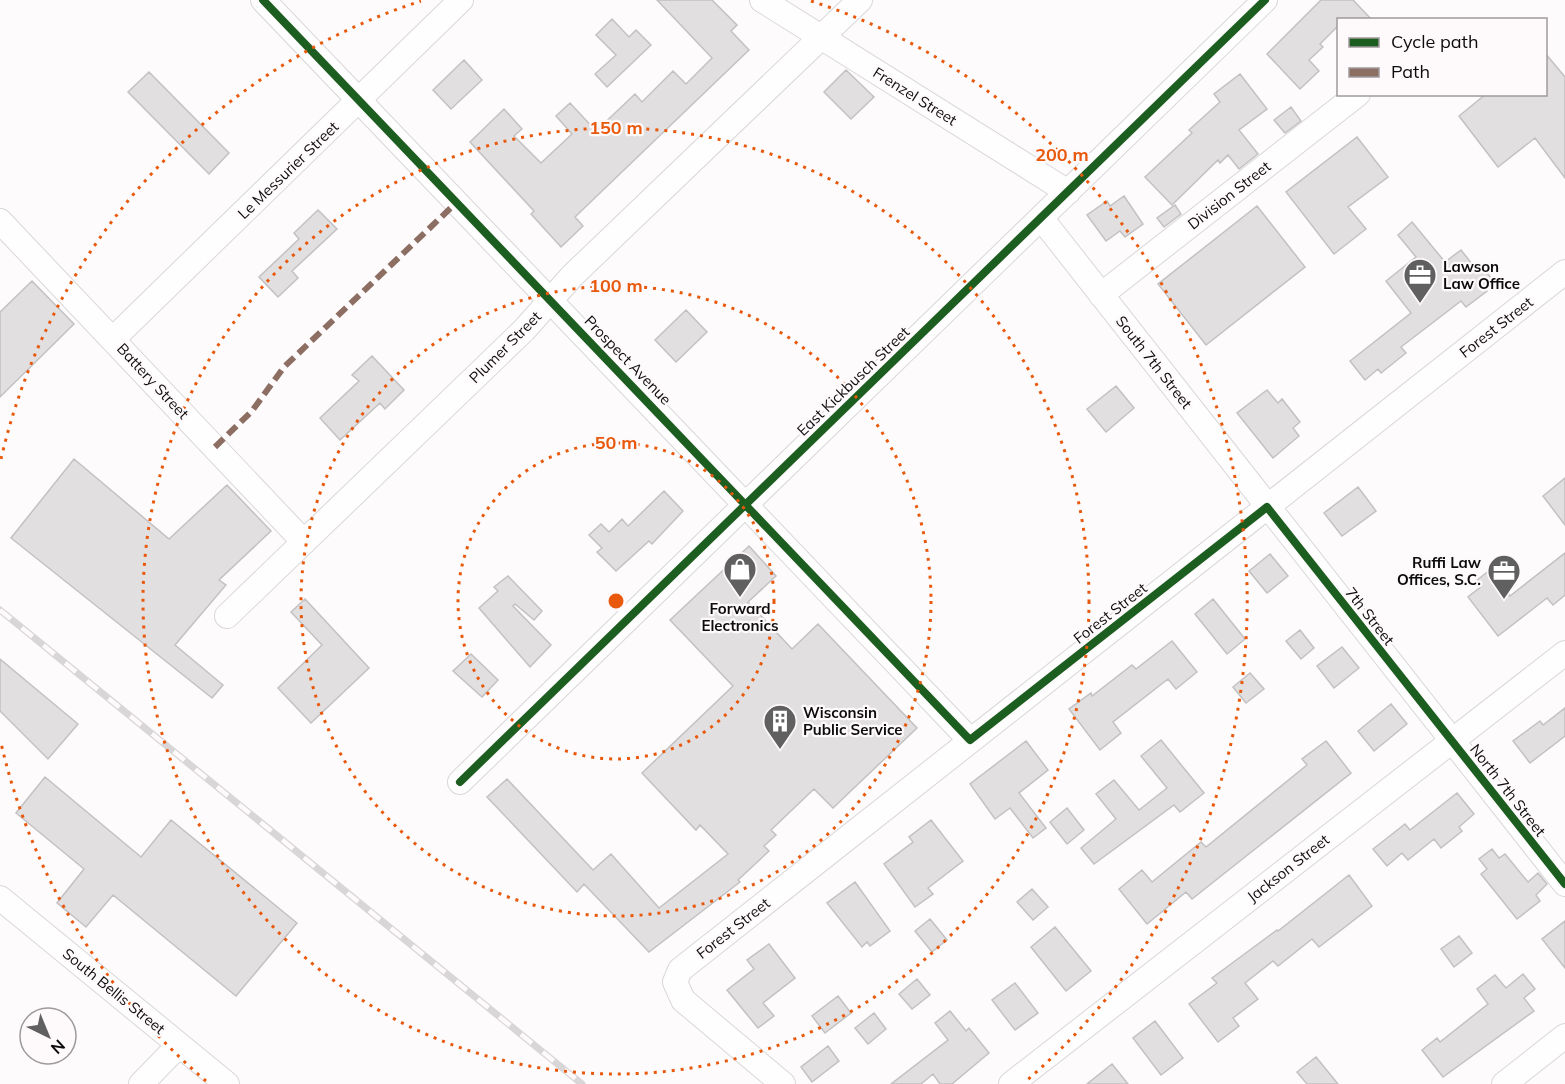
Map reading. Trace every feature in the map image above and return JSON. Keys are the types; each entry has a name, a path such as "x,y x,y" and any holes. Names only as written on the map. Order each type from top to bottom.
{"street":[{"name":"Prospect Avenue","path":"263,0 970,740"},
{"name":"Le Messurier Street","path":"113,339 461,0"},
{"name":"Frenzel Street","path":"762,0 1068,192"},
{"name":"Plumer Street","path":"227,616 524,330 551,299 860,0"},
{"name":"East Kickbusch Street","path":"460,782 1068,192 1261,1"},
{"name":"Division Street","path":"1101,295 1355,96"},
{"name":"South 7th Street","path":"1041,218 1267,507"},
{"name":"Battery Street","path":"0,221 304,542"},
{"name":"Forest Street","path":"783,1084 691,1008 678,992 675,978 680,970 1565,272"},
{"name":"7th Street","path":"1267,507 1452,740"},
{"name":"Jackson Street","path":"1011,1084 1565,653"},
{"name":"North 7th Street","path":"1452,740 1565,884"},
{"name":"South Bellis Street","path":"0,898 228,1084"},
{"path":"1504,1084 1565,1036"},
{"path":"141,1084 179,1045"}],"building":[{"path":"657,0 712,0 737,25 731,31 749,50 575,217 583,226 561,247 531,214 534,211 470,142 504,109 522,129 514,136 541,163 572,134 556,116 570,103 596,131 635,94 642,102 673,71 686,84 712,58"},
{"path":"1321,0 1353,0 1370,18 1337,18 1337,27 1320,44 1323,47 1309,60 1319,71 1300,89 1267,54"},
{"path":"612,19 629,37 636,30 651,45 607,87 595,74 616,55 596,35"},
{"path":"1547,55 1565,77 1565,178 1535,138 1498,167 1459,116 1484,96 1547,96"},
{"path":"464,60 482,80 451,109 433,90"},
{"path":"846,70 874,97 851,119 824,92"},
{"path":"149,72 229,153 209,174 128,92"},
{"path":"1240,74 1267,109 1239,130 1258,154 1239,169 1228,155 1220,163 1218,160 1172,205 1145,177 1192,133 1189,130 1220,102 1214,94"},
{"path":"1291,107 1301,121 1285,133 1274,120"},
{"path":"1357,137 1388,177 1348,207 1366,229 1334,254 1286,192"},
{"path":"1124,196 1143,224 1125,237 1120,231 1106,241 1087,215 1107,201 1110,206"},
{"path":"1175,205 1181,214 1164,227 1157,218"},
{"path":"1257,206 1305,267 1206,345 1158,284"},
{"path":"318,210 337,229 292,271 298,278 278,297 259,277 299,239 294,233"},
{"path":"1412,222 1445,262 1461,250 1476,269 1480,265 1493,280 1484,287 1487,291 1466,307 1461,301 1401,347 1406,353 1381,373 1378,369 1365,380 1350,361 1411,313 1386,281 1416,257 1398,235"},
{"path":"32,281 74,324 0,397 0,312"},
{"path":"686,310 707,332 676,362 655,340"},
{"path":"372,356 404,390 385,409 380,403 340,440 320,418 359,381 352,375"},
{"path":"1116,386 1134,408 1106,432 1087,409"},
{"path":"1267,390 1278,403 1282,399 1300,422 1293,428 1299,436 1273,458 1237,413"},
{"path":"74,459 169,539 227,485 271,531 219,580 226,585 175,645 223,685 212,698 11,538"},
{"path":"1565,478 1565,525 1543,496"},
{"path":"1358,487 1376,511 1342,536 1324,513"},
{"path":"664,491 683,511 652,544 649,541 616,571 597,552 602,548 589,535 601,524 609,532 622,519 628,526"},
{"name":"Wisconsin Public Service","path":"749,546 776,576 748,602 792,649 818,624 917,728 833,808 814,789 771,830 776,835 764,846 769,851 738,880 740,882 649,952 584,884 577,892 487,797 507,779 593,870 611,854 659,908 728,854 700,825 696,830 642,773 733,686 670,620"},
{"path":"1565,553 1565,595 1553,605 1547,598 1498,636 1468,597 1482,586 1477,580 1490,570 1510,596"},
{"path":"1270,554 1288,576 1267,593 1249,571"},
{"path":"508,576 542,611 534,620 515,604 513,606 551,645 530,667 479,608 498,591 494,587"},
{"path":"305,599 369,668 311,723 278,688 322,645 291,612"},
{"path":"1213,599 1245,639 1227,654 1195,614"},
{"path":"1300,630 1314,648 1301,659 1286,641"},
{"path":"1172,641 1197,672 1176,689 1168,679 1113,722 1121,733 1100,750 1069,709 1091,693 1092,696 1132,665 1136,669"},
{"path":"1342,647 1359,668 1334,688 1317,666"},
{"path":"471,654 498,680 482,697 453,671"},
{"path":"0,659 78,724 48,759 0,711"},
{"path":"1250,673 1264,689 1246,703 1233,687"},
{"path":"1391,704 1407,724 1374,751 1358,731"},
{"path":"1565,708 1565,736 1530,763 1513,741 1540,721 1543,725"},
{"path":"1161,740 1204,793 1180,812 1174,805 1094,864 1081,848 1116,819 1096,794 1114,780 1139,810 1167,788 1141,756"},
{"path":"1026,741 1048,770 1019,793 1046,828 1033,838 1010,808 995,819 970,784"},
{"path":"1326,741 1351,773 1192,899 1186,892 1147,924 1119,889 1142,870 1152,882 1201,842 1206,847 1307,765 1302,759"},
{"path":"45,777 141,857 171,820 297,923 236,996 113,895 86,927 57,903 84,869 16,813"},
{"path":"1457,793 1474,814 1459,827 1462,831 1441,848 1434,839 1408,860 1402,853 1387,866 1373,849 1405,824 1410,830"},
{"path":"1067,808 1084,830 1067,844 1050,822"},
{"path":"931,820 963,861 928,888 933,894 915,907 884,864 913,842 909,837"},
{"path":"1492,849 1499,858 1505,854 1528,882 1538,873 1547,884 1536,895 1540,901 1517,919 1481,874 1487,869 1479,859"},
{"path":"1349,875 1372,906 1319,947 1312,939 1278,966 1273,961 1245,983 1258,999 1233,1018 1239,1026 1218,1042 1189,1004 1217,983 1212,978 1278,931"},
{"path":"855,882 890,931 870,946 867,942 862,947 827,903"},
{"path":"1032,889 1048,907 1033,920 1017,902"},
{"path":"930,919 947,940 932,952 915,931"},
{"path":"1565,921 1565,968 1542,939"},
{"path":"1055,927 1091,971 1066,991 1031,947"},
{"path":"1459,936 1472,953 1454,967 1441,949"},
{"path":"769,944 795,978 763,1003 774,1016 758,1028 727,990 754,969 747,960"},
{"path":"1523,974 1535,989 1524,998 1534,1011 1443,1077 1422,1050 1437,1038 1440,1042 1488,1004 1477,989 1495,975 1506,988"},
{"path":"917,979 930,995 912,1009 899,994"},
{"path":"1015,983 1038,1013 1015,1030 992,1000"},
{"path":"838,996 851,1013 825,1033 812,1016"},
{"path":"950,1011 966,1031 969,1028 989,1053 952,1084 940,1084 933,1074 921,1084 891,1084 948,1040 935,1023"},
{"path":"874,1013 886,1029 868,1044 855,1028"},
{"path":"1155,1021 1183,1058 1161,1075 1133,1038"},
{"path":"828,1046 839,1061 812,1082 801,1067"},
{"path":"1316,1057 1338,1084 1307,1084 1297,1072"},
{"path":"1112,1064 1128,1084 1087,1084"}],"railway":[{"path":"0,610 582,1084"}],"marked path":[{"path":"215,447 252,411 284,367 457,202"}],"cycle path":[{"path":"263,0 970,740 1267,507 1565,884"},
{"path":"460,782 1265,0"}],"place":[{"name":"Lawson Law Office","path":"1420,304"},
{"name":"Forward Electronics","path":"740,598"},
{"name":"Ruffi Law Offices, S.C.","path":"1504,600"},
{"name":"Wisconsin Public Service","path":"780,750"}]}
